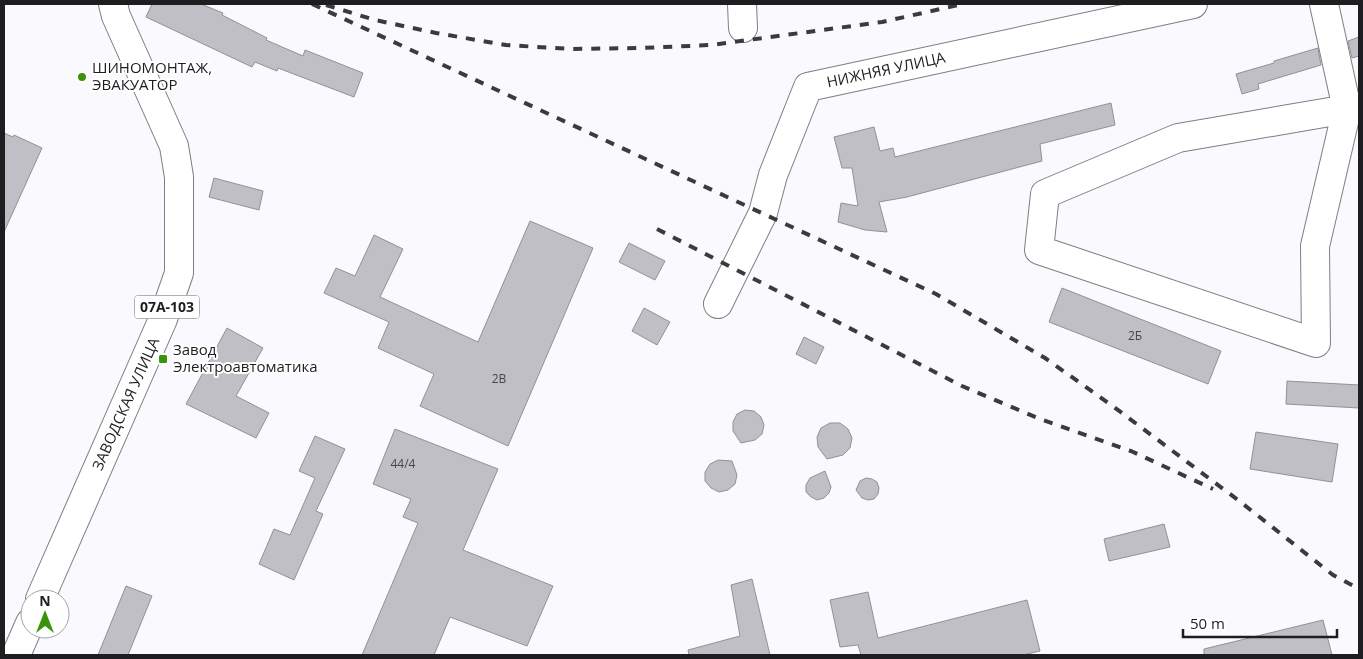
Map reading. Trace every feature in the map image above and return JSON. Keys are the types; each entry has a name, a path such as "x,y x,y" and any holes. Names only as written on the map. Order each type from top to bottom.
{"main road":[{"name":"ЗАВОДСКАЯ УЛИЦА","path":"44,589 163,319 179,273 179,177 174,146 116,16 113,4"},
{"name":"НИЖНЯЯ УЛИЦА","path":"718,304 763,213 773,175 808,87 1193,4"},
{"path":"1324,4 1353,108 1348,148 1315,246 1316,343 1039,250 1045,194 1178,138 1353,108"},
{"path":"16,655 23,639"}],"building":[{"path":"152,4 201,4 223,13 222,15 267,38 266,40 303,56 305,50 363,73 354,97 278,68 277,71 255,62 252,67 146,17"},
{"path":"1359,37 1359,56 1352,58 1348,41"},
{"path":"1318,48 1321,65 1258,84 1259,89 1242,94 1236,74"},
{"path":"1111,103 1115,125 1040,144 1042,161 907,197 879,202 887,232 865,230 838,222 841,203 858,206 852,168 842,168 834,137 874,127 880,151 893,148 895,157"},
{"path":"4,133 13,137 14,135 42,148 4,232"},
{"path":"214,178 263,191 259,210 209,197"},
{"path":"530,221 593,248 508,446 420,406 434,374 378,348 389,322 324,293 336,268 355,276 374,235 403,249 380,297 478,342"},
{"path":"629,243 665,261 655,280 619,262"},
{"path":"1062,288 1221,351 1208,384 1049,322"},
{"path":"644,308 670,322 657,345 632,331"},
{"path":"227,328 263,348 236,396 269,413 256,438 186,404"},
{"path":"804,337 824,347 816,364 796,354"},
{"path":"1287,381 1359,385 1359,408 1286,404"},
{"path":"745,410 754,411 761,417 764,425 762,434 755,440 741,443 733,431 733,422 737,414"},
{"path":"830,423 840,423 848,429 852,438 850,448 843,455 827,459 818,447 817,437 821,428"},
{"path":"395,429 498,469 463,550 553,586 527,646 450,617 434,655 362,655 418,523 403,517 411,499 373,484"},
{"path":"1256,432 1338,444 1332,482 1250,469"},
{"path":"315,436 345,449 316,511 323,514 294,580 259,564 274,529 290,535 315,478 299,471"},
{"path":"718,460 732,461 737,475 735,484 728,490 719,492 711,488 705,481 705,472 710,464"},
{"path":"825,471 831,487 829,493 824,498 817,500 806,492 806,485 810,478"},
{"path":"866,478 877,482 878,494 874,499 862,498 856,490 860,481"},
{"path":"1164,524 1170,547 1109,561 1104,539"},
{"path":"752,579 770,655 689,655 688,650 740,636 731,585"},
{"path":"126,586 152,596 128,655 98,655"},
{"path":"868,592 878,638 1027,600 1040,651 1023,655 861,655 858,645 840,647 830,600"},
{"path":"1323,620 1332,655 1204,655 1204,649"}],"railway":[{"path":"312,4 936,294 1045,358 1238,500 1333,575 1359,589"},
{"path":"326,5 375,20 436,33 506,45 571,49 711,45 882,22 963,4"},
{"path":"657,229 962,386 1040,419 1131,451 1213,489"}],"place":[{"name":"ШИНОМОНТАЖ, ЭВАКУАТОР","path":"82,77"},
{"name":"Завод Электроавтоматика","path":"163,359"}]}
